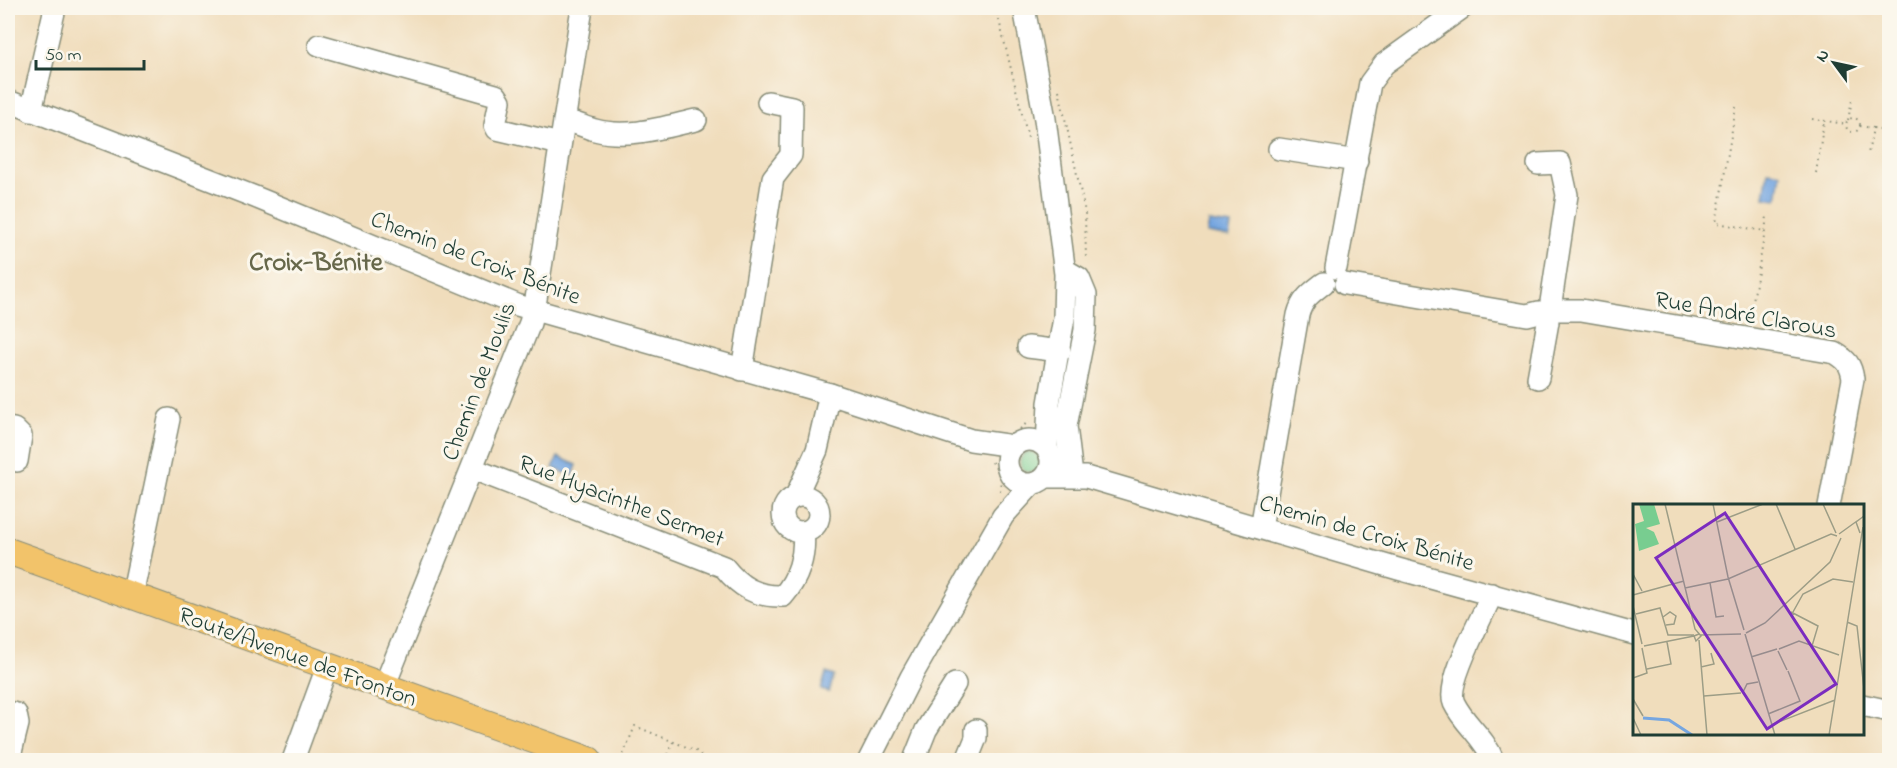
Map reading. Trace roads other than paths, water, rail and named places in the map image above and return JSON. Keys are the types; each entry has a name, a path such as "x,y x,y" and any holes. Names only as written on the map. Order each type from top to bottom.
{"main road":[{"name":"Route/Avenue de Fronton","path":"8,551 589,760"}],"street":[{"path":"31,111 55,8"},
{"name":"Chemin de Moulis","path":"384,687 473,469 533,310 582,8"},
{"path":"1003,516 1012,452 1030,431 1041,409 1060,351 1064,318 1065,270 1047,130 1024,8"},
{"path":"1261,528 1298,315 1301,304 1308,295 1335,278 1357,161 1366,95 1373,77 1384,64 1462,8"},
{"path":"319,45 496,95 501,101 495,125 497,129 560,144"},
{"name":"Chemin de Croix Bénite","path":"8,101 244,193 533,310 830,394 1012,452"},
{"path":"742,369 773,178 791,155 792,107 768,102"},
{"path":"564,120 595,130 633,133 696,120"},
{"path":"1279,149 1357,161"},
{"path":"1538,164 1560,163 1567,195 1538,378"},
{"path":"1065,270 1079,278 1086,295 1085,330 1065,426 1078,472"},
{"name":"Rue André Clarous","path":"1335,278 1527,315 1549,311 1581,310 1836,353 1852,367 1853,378 1829,504"},
{"path":"1028,347 1060,351"},
{"name":"Rue Hyacinthe Sermet","path":"473,469 724,567 739,585 771,597 783,596 791,587 805,549 803,532 788,527 782,513 789,500 796,496 817,450 830,394"},
{"path":"869,760 911,677 1003,516 1051,466 1041,409"},
{"path":"132,596 170,419"},
{"path":"8,428 14,429 21,436 17,461"},
{"path":"1012,452 1034,440 1048,451"},
{"name":"Chemin de Croix Bénite","path":"1048,451 1078,472 1261,528 1633,633"},
{"path":"1012,452 1019,482 1039,481"},
{"name":"Chemin de Croix Bénite","path":"1039,481 1078,472"},
{"path":"1492,594 1461,665 1452,693 1454,702 1485,743 1493,760"},
{"path":"293,760 327,667"},
{"path":"914,760 926,730 955,684"},
{"path":"1864,705 1890,711"},
{"path":"8,712 16,714 18,724 9,760"},
{"path":"967,760 976,738 976,730"}],"water":[{"path":"1768,171 1781,173 1777,199 1764,197"},
{"path":"1209,222 1231,225 1229,237 1207,233"},
{"path":"558,457 577,465 573,476 553,468"},
{"path":"826,673 834,676 829,692 821,690"}],"district":[{"name":"Croix-Bénite","path":"316,261"}]}
